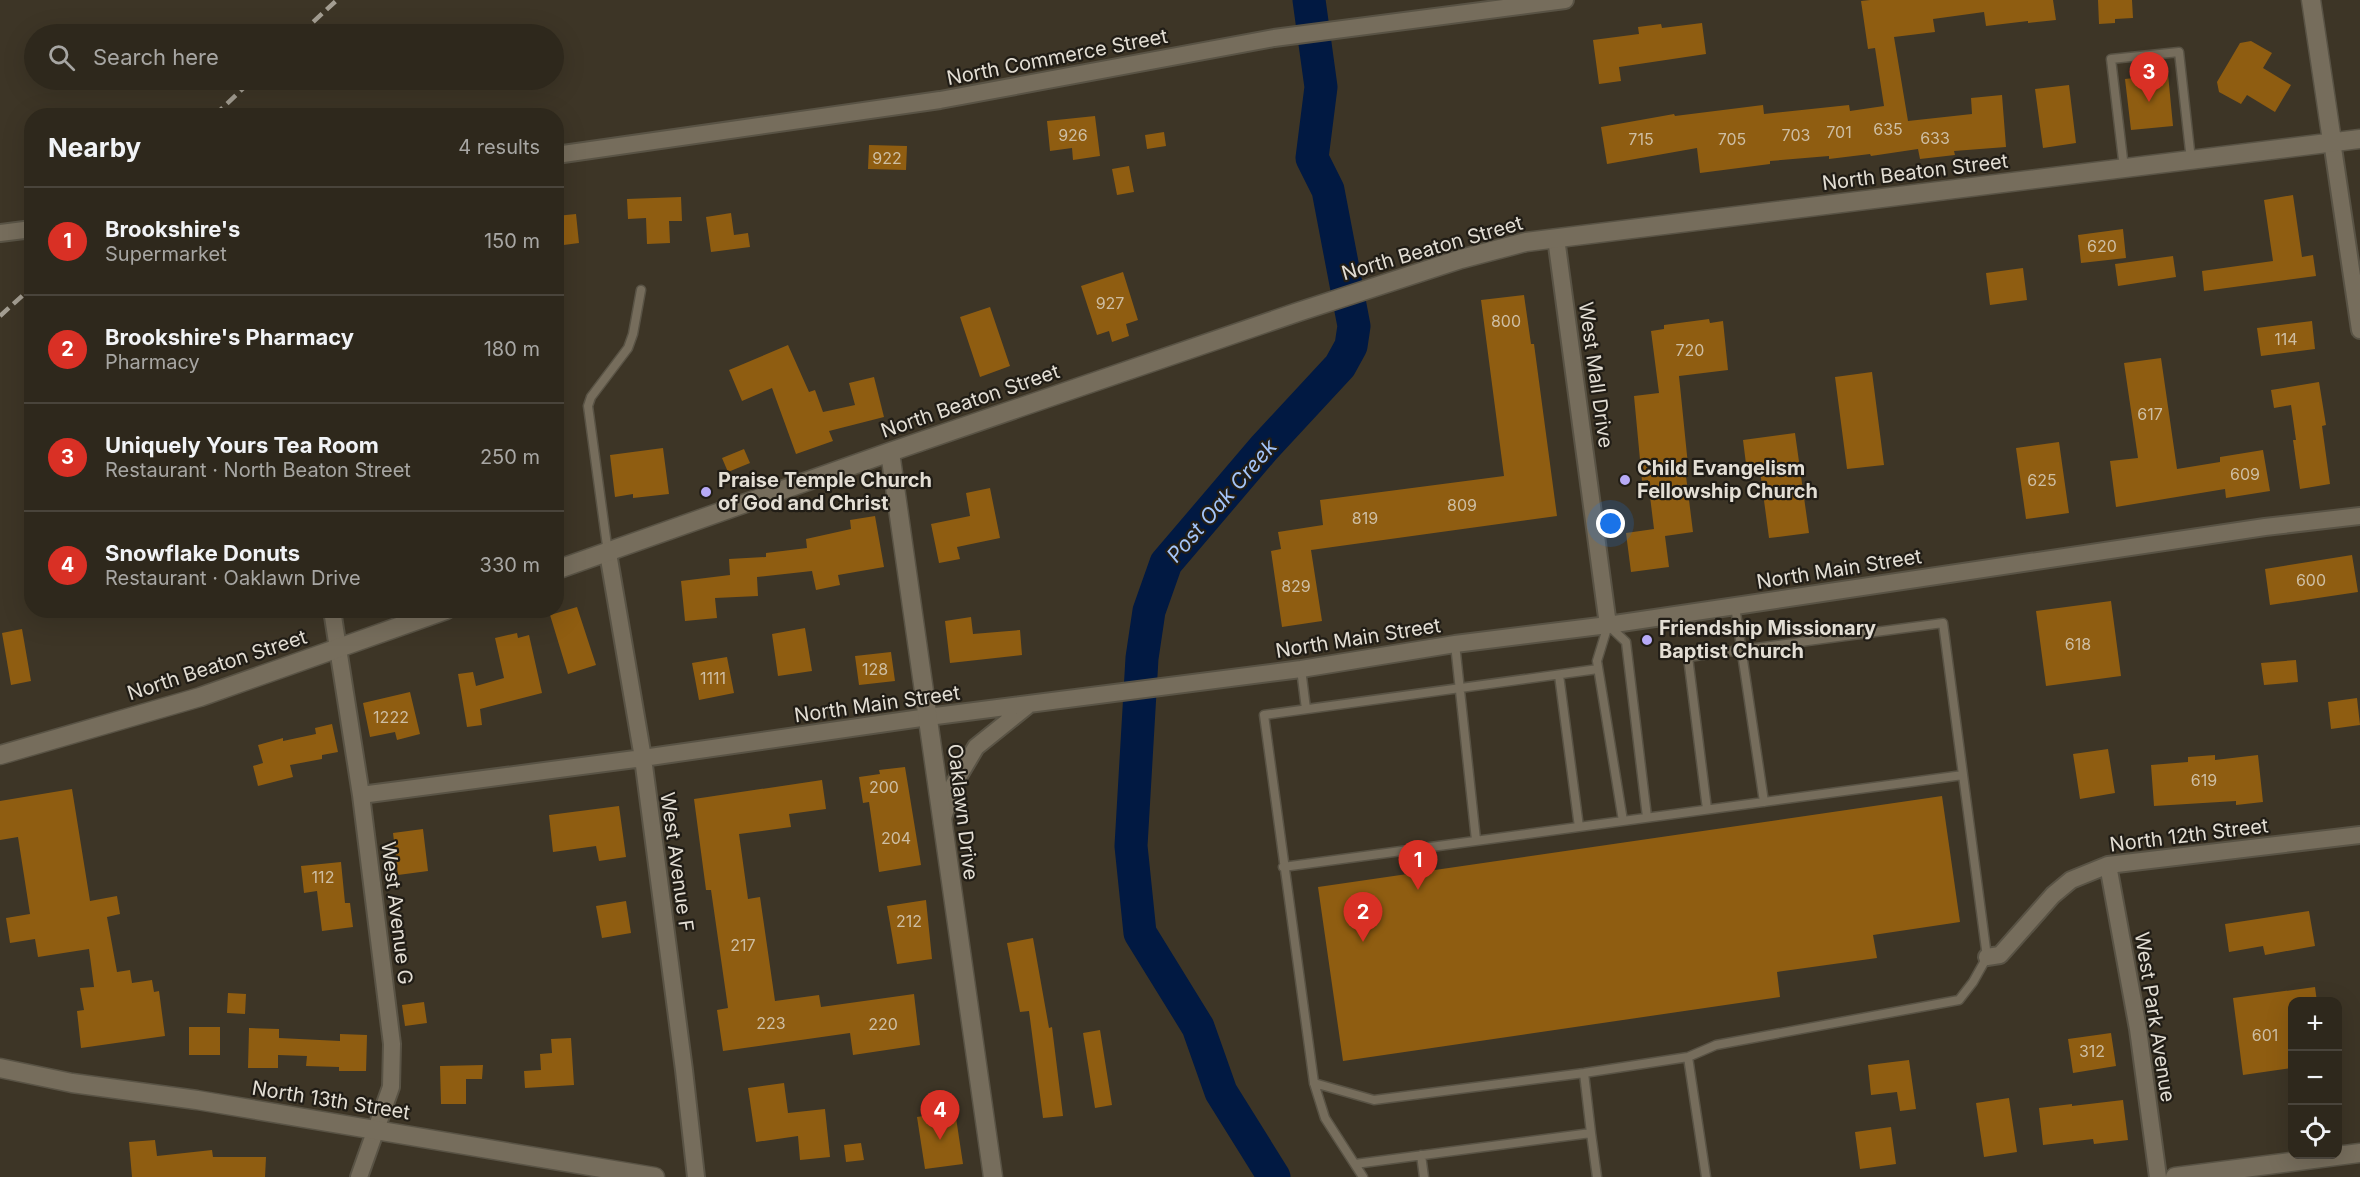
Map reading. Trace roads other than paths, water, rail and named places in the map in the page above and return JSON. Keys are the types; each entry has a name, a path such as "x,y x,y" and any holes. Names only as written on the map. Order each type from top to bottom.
{"main road":[{"path":"2311,0 2332,141"},
{"name":"North Beaton Street","path":"564,567 890,452 1298,312 1461,259 1526,242 2360,139"},
{"name":"Oaklawn Drive","path":"890,452 941,825 993,1177"},
{"name":"North Beaton Street","path":"0,755 200,697 425,618"},
{"name":"North 13th Street","path":"0,1068 72,1083 376,1130 655,1177"},
{"path":"2175,1177 2360,1153"}],"street":[{"name":"North Commerce Street","path":"564,154 940,100 1274,38 1565,0"},
{"path":"2332,141 2360,330"},
{"path":"0,233 24,230"},
{"name":"West Mall Drive","path":"1556,238 1608,625"},
{"name":"North Main Street","path":"361,795 1181,683 1301,669 1455,644 1608,625 2265,527 2360,516"},
{"name":"West Avenue F","path":"608,553 642,758 696,1177"},
{"name":"West Avenue G","path":"333,618 361,795 392,1044 391,1087 359,1177"},
{"path":"941,825 954,784 976,747 1028,705"},
{"name":"North 12th Street","path":"1987,957 2000,955 2053,895 2071,879 2108,865 2360,835"},
{"name":"West Park Avenue","path":"2108,865 2138,1029 2158,1177"}],"lane":[{"path":"2124,168 2111,59 2179,52 2191,160"},
{"path":"608,553 588,406 591,397 628,348 633,334 641,290"},
{"path":"1735,606 1764,802"},
{"path":"1314,1083 1374,1100 1584,1073 1688,1057 1716,1045 1959,1000 1973,982 1987,957 1944,623 1688,657 1707,809"},
{"path":"1623,821 1597,661 1608,625 1626,642 1647,817"},
{"path":"1455,644 1476,840"},
{"path":"1301,669 1306,709"},
{"path":"1363,1177 1325,1118 1314,1083 1264,715 1598,669"},
{"path":"1559,675 1579,827"},
{"path":"1284,867 1963,775"},
{"path":"1688,1057 1706,1177"},
{"path":"1584,1073 1597,1177"},
{"path":"1355,1164 1591,1133"},
{"path":"1421,1155 1424,1177"}],"waterway":[{"name":"Post Oak Creek","path":"1274,1177 1221,1092 1198,1027 1140,933 1131,846 1142,658 1149,611 1166,563 1264,448 1340,366 1351,346 1354,326 1328,190 1312,158 1321,87 1309,0"}],"railway":[{"path":"311,24 337,0"},
{"path":"222,108 241,90"},
{"path":"0,316 24,294"}],"place":[{"name":"Uniquely Yours Tea Room","path":"2149,102"},
{"name":"Child Evangelism Fellowship Church","path":"1625,480"},
{"name":"Praise Temple Church of God and Christ","path":"706,492"},
{"name":"Friendship Missionary Baptist Church","path":"1647,640"},
{"name":"Brookshire's","path":"1418,890"},
{"name":"Brookshire's Pharmacy","path":"1363,942"},
{"name":"Snowflake Donuts","path":"940,1140"}]}
